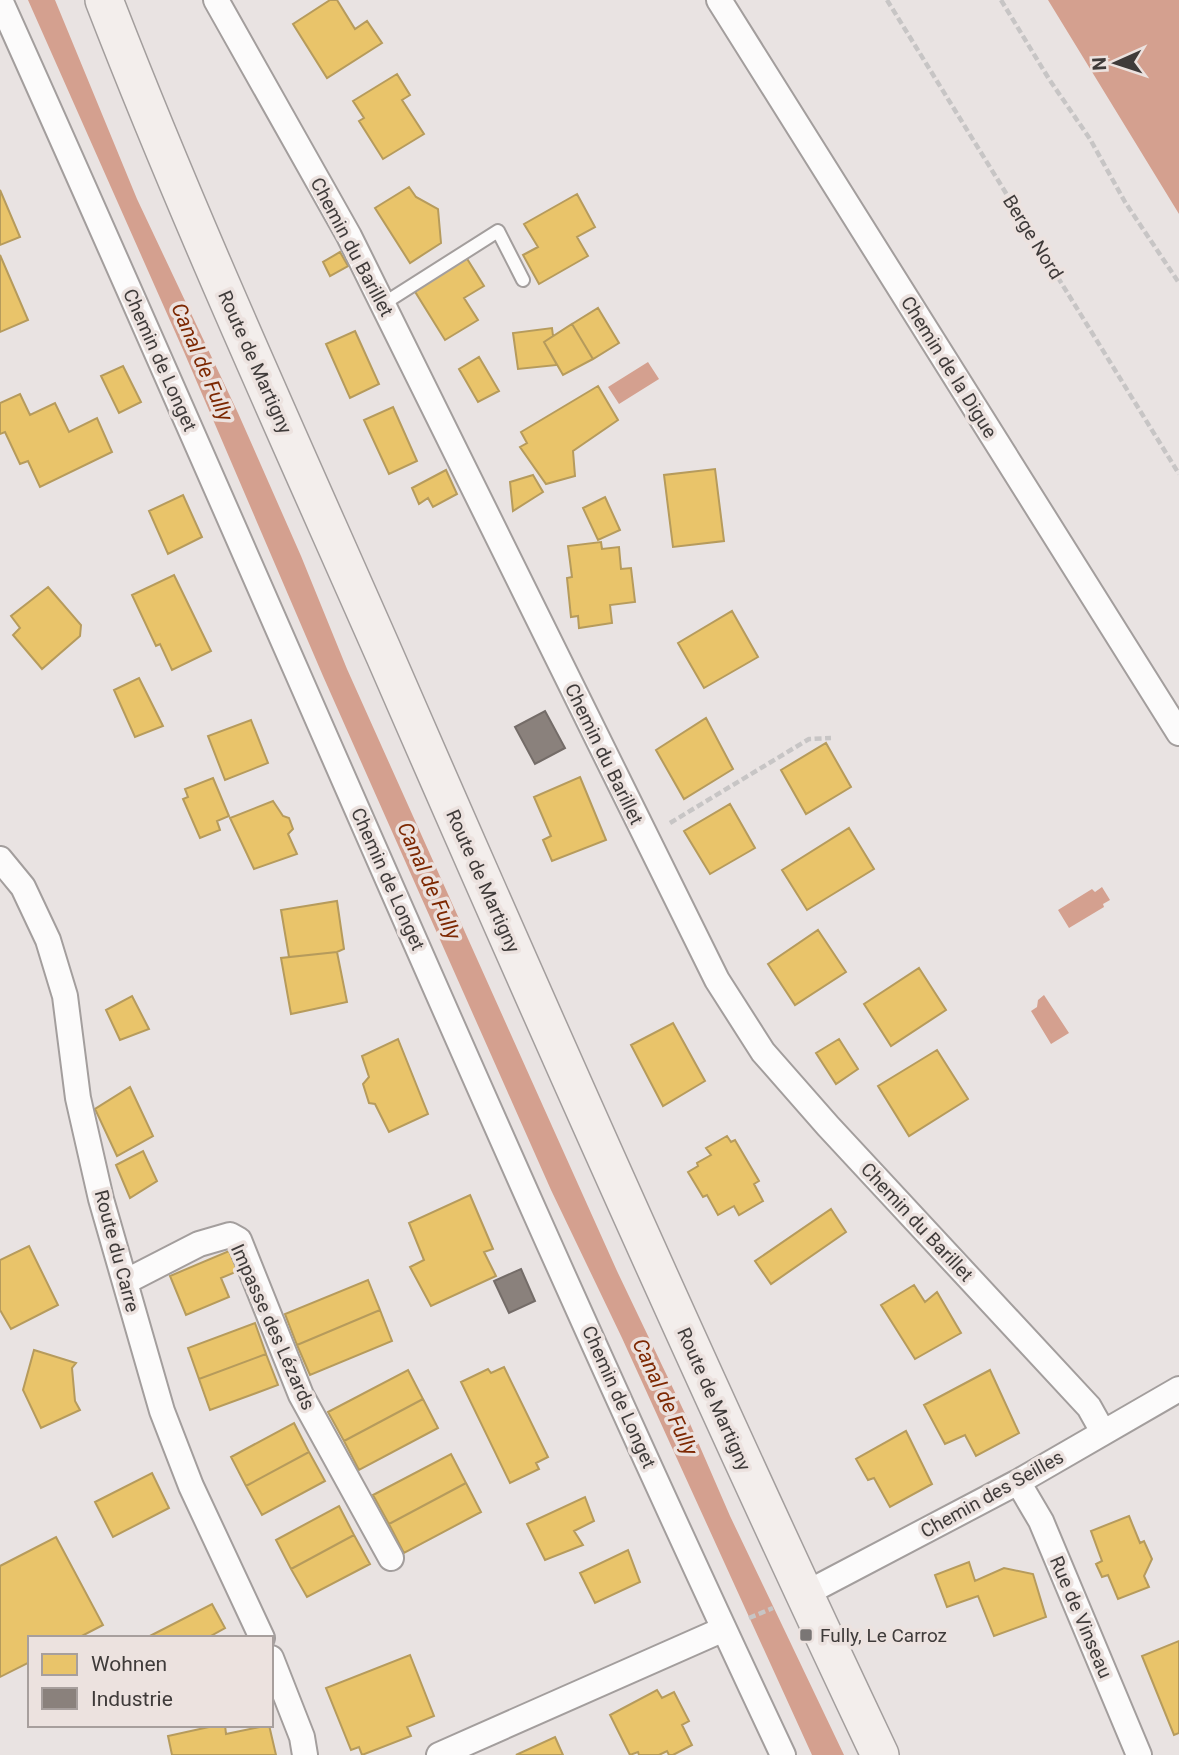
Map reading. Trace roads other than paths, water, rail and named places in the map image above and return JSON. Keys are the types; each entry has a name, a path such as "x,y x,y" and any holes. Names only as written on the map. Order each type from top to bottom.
{"main road":[{"name":"Route de Martigny","path":"104,0 181,192 525,978 789,1601 880,1755"}],"street":[{"name":"Chemin de Longet","path":"0,0 97,215 387,879 731,1626 783,1755"},
{"name":"Chemin du Barillet","path":"216,0 349,236 717,980 763,1052 828,1126 1089,1407 1103,1432"},
{"name":"Chemin de la Digue","path":"719,0 1179,733"},
{"name":"Route du Carre","path":"0,859 23,887 47,940 65,996 78,1098 101,1199 166,1420 191,1486 261,1636"},
{"name":"Impasse des Lézards","path":"125,1282 199,1244 230,1235 239,1240 301,1395 391,1558"},
{"name":"Chemin des Seilles","path":"789,1601 1018,1482 1179,1389"},
{"name":"Rue de Vinseau","path":"1018,1482 1041,1521 1139,1755"},
{"path":"439,1755 731,1626"},
{"path":"273,1663 302,1737 305,1755"}],"lane":[{"path":"383,304 498,231 523,280"}],"water":[{"name":"Canal de Fully","path":"28,0 55,0 137,199 238,413 347,669 617,1271 844,1755 812,1755 622,1338 551,1190"},
{"path":"1048,0 1179,0 1179,214"},
{"path":"648,362 659,379 619,404 608,387"},
{"path":"1102,887 1110,900 1103,904 1104,907 1069,928 1058,910 1092,889 1095,892"},
{"path":"1044,995 1069,1033 1051,1044 1031,1011 1037,1007 1038,1000"}],"place":[{"name":"Fully, Le Carroz","path":"806,1635"}]}
